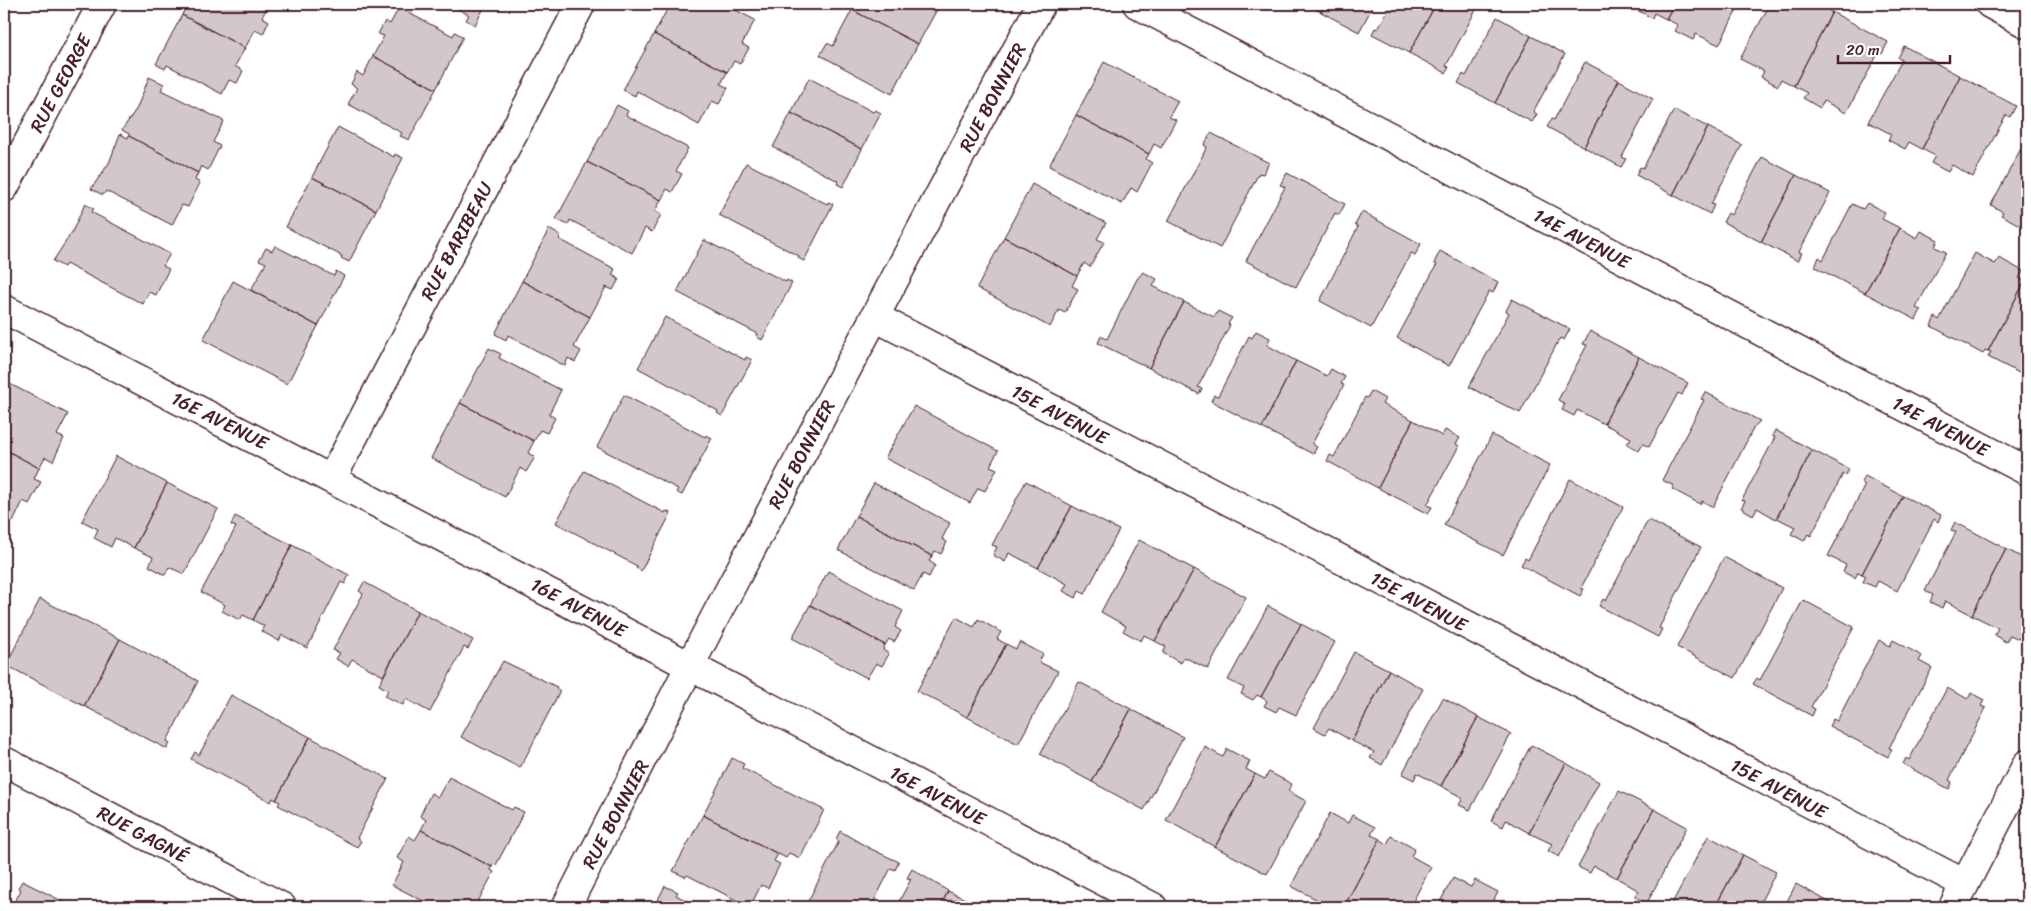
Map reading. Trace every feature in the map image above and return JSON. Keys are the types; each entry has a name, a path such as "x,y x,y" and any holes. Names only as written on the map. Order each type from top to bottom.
{"street":[{"name":"RUE GEORGE","path":"4,188 102,4"},
{"name":"RUE BARIBEAU","path":"332,478 581,4"},
{"name":"RUE BONNIER","path":"566,907 691,665 1041,4"},
{"name":"14E AVENUE","path":"1137,4 2027,471"},
{"path":"1990,4 2027,24"},
{"name":"16E AVENUE","path":"4,309 332,478 1153,907"},
{"name":"15E AVENUE","path":"875,317 1959,896"},
{"name":"RUE GAGNÉ","path":"4,761 282,907"},
{"path":"1959,896 2027,764"}],"building":[{"path":"187,4 269,4 262,17 269,21 263,34 255,30 245,48 182,15"},
{"path":"449,4 486,4 475,25 466,20 469,15"},
{"path":"670,4 724,4 755,20 742,44 749,48 740,64 734,61 727,72 654,34"},
{"path":"856,4 940,4 918,44 852,10"},
{"path":"1306,4 1326,4 1321,12"},
{"path":"1326,4 1374,4 1359,32 1321,12"},
{"path":"1391,4 1436,4 1409,53 1372,34 1375,28 1378,29"},
{"path":"1436,4 1479,4 1446,66 1449,67 1446,73 1409,53"},
{"path":"1635,4 1674,4 1666,19 1654,13 1652,18 1633,8"},
{"path":"1674,4 1740,4 1719,45 1696,34 1693,40 1675,31 1678,25 1666,19"},
{"path":"1770,4 1816,4 1832,12 1794,86 1781,79 1778,86 1761,77 1764,71 1740,59"},
{"path":"399,8 453,36 455,32 463,37 436,89 373,56 384,36 378,34 385,21 390,24"},
{"path":"852,10 918,44 892,94 820,55 827,43 833,46"},
{"path":"1832,12 1888,42 1882,54 1879,52 1846,113 1824,101 1820,108 1803,98 1807,93 1794,86"},
{"path":"182,15 245,48 235,66 243,71 237,83 229,80 222,94 167,65 165,69 156,64"},
{"path":"1497,17 1531,36 1495,103 1458,83 1463,74 1466,76"},
{"path":"654,34 727,72 721,84 728,88 719,104 712,101 699,125 637,91 635,96 623,90"},
{"path":"1531,36 1565,54 1533,112 1537,114 1532,122 1495,103"},
{"path":"1904,46 1960,76 1922,149 1909,142 1905,149 1888,140 1891,134 1868,122 1902,60 1898,58"},
{"path":"373,56 436,89 409,140 400,136 402,133 348,104 357,88 351,84 357,72 363,76"},
{"path":"1104,62 1178,101 1169,117 1176,120 1161,148 1154,144 1149,154 1076,115"},
{"path":"1585,62 1619,80 1584,147 1547,127 1552,119 1554,120"},
{"path":"1960,76 2016,106 2010,117 2006,115 1973,177 1952,165 1948,172 1931,163 1935,156 1922,149"},
{"path":"149,77 164,84 161,90 224,121 213,142 220,146 208,170 201,166 198,173 129,136 129,134 122,130 137,108"},
{"path":"809,78 873,112 875,110 881,113 862,149 791,113"},
{"path":"1619,80 1653,99 1622,157 1626,159 1621,167 1584,147"},
{"path":"617,105 628,111 626,115 688,148 676,171 682,174 672,192 667,189 661,200 587,162"},
{"path":"1674,110 1708,127 1673,195 1636,175 1640,167 1643,168"},
{"path":"791,113 862,149 843,187 837,184 838,181 773,147"},
{"path":"1076,115 1149,154 1146,159 1152,163 1137,192 1131,188 1122,204 1049,166"},
{"path":"338,127 394,157 395,154 403,158 376,210 312,177"},
{"path":"1708,127 1742,145 1711,204 1714,205 1710,214 1673,195"},
{"path":"1211,133 1269,163 1263,174 1259,173 1220,248 1168,221 1207,147 1204,145"},
{"path":"120,134 128,138 129,136 198,173 195,180 200,183 188,207 182,205 172,225 106,191 103,195 91,189 109,163"},
{"path":"2027,137 2027,229 2001,215 2003,212 1991,205"},
{"path":"1762,157 1796,175 1761,242 1723,222 1728,213 1731,215"},
{"path":"587,162 661,200 655,211 661,215 652,232 645,228 632,253 570,220 568,225 556,219"},
{"path":"746,163 827,204 828,202 833,204 804,261 798,258 799,256 719,215"},
{"path":"1287,173 1345,204 1339,215 1335,213 1296,287 1246,261 1285,187 1280,185"},
{"path":"1796,175 1830,193 1799,252 1802,253 1798,261 1761,242"},
{"path":"312,177 376,210 349,262 341,258 342,256 286,227"},
{"path":"1032,184 1106,223 1097,239 1104,242 1090,267 1084,263 1077,276 1004,237"},
{"path":"1867,203 1885,212 1882,219 1900,228 1865,293 1815,267 1819,257 1823,260 1852,204 1863,209"},
{"path":"85,204 94,209 91,212 170,254 163,266 169,269 156,295 149,292 143,304 66,264 64,267 53,261 72,232"},
{"path":"1362,212 1421,244 1415,255 1411,253 1371,328 1320,301 1358,227 1355,225"},
{"path":"1900,228 1917,238 1921,231 1938,240 1935,247 1946,252 1916,308 1921,310 1916,320 1865,293"},
{"path":"549,229 561,236 559,239 615,269 612,275 619,279 613,290 606,287 590,317 522,281"},
{"path":"1004,237 1077,276 1072,286 1078,289 1065,313 1059,310 1050,327 977,288"},
{"path":"704,240 786,282 787,280 792,283 762,340 757,337 758,334 677,292"},
{"path":"275,246 334,276 336,271 344,276 318,326 251,290 266,263 259,260 266,248 272,251"},
{"path":"1440,251 1498,282 1493,293 1489,291 1449,366 1397,338 1437,264 1434,263"},
{"path":"1975,253 1995,264 1999,258 2023,271 2019,278 2025,281 1988,351 1985,350 1983,354 1931,326 1935,317 1939,320"},
{"path":"1143,272 1157,279 1153,286 1184,302 1149,368 1098,343 1101,336 1107,339 1137,279"},
{"path":"233,281 318,326 287,384 203,340"},
{"path":"522,281 590,317 574,347 581,351 575,362 568,358 565,366 508,335 506,340 495,334"},
{"path":"2025,281 2027,282 2027,377 1988,357 1991,352 1988,351"},
{"path":"1512,299 1570,329 1564,340 1560,338 1520,413 1469,387 1509,313 1506,311"},
{"path":"1184,302 1214,317 1218,311 1232,318 1198,387 1202,389 1199,394 1149,368"},
{"path":"665,317 745,360 746,357 752,360 722,416 717,413 718,411 638,368"},
{"path":"1256,331 1270,338 1267,345 1296,361 1262,428 1211,401 1214,395 1218,396 1249,336 1252,338"},
{"path":"1590,331 1639,357 1604,424 1577,410 1574,416 1562,410 1565,404 1558,400 1587,345 1583,344"},
{"path":"489,348 501,354 499,358 561,390 549,414 555,418 547,433 540,430 534,441 460,403"},
{"path":"1639,357 1688,383 1682,395 1678,393 1649,447 1643,444 1639,451 1627,444 1631,438 1604,424"},
{"path":"1296,361 1327,376 1331,369 1345,377 1341,384 1344,385 1312,444 1317,447 1313,454 1262,428"},
{"path":"4,381 68,414 57,435 64,438 53,461 45,457 39,468 4,449"},
{"path":"1371,391 1385,399 1382,404 1413,420 1378,488 1327,461 1330,455 1334,457 1365,397 1367,398"},
{"path":"1705,392 1760,421 1754,427 1713,507 1702,501 1700,504 1672,489 1674,486 1662,480 1704,400 1701,399"},
{"path":"624,395 705,437 706,435 712,438 682,495 676,492 678,489 597,447"},
{"path":"460,403 534,441 528,453 535,457 526,472 520,468 505,497 431,458"},
{"path":"914,406 998,451 990,466 997,469 985,491 978,488 970,503 885,458"},
{"path":"1413,420 1442,436 1445,430 1460,438 1456,444 1459,446 1427,505 1432,507 1428,514 1378,488"},
{"path":"1775,430 1812,450 1776,519 1757,508 1753,515 1741,508 1745,501 1742,500 1775,437 1772,436"},
{"path":"1492,435 1550,465 1503,555 1444,525"},
{"path":"4,449 39,468 34,479 41,482 29,504 23,501 13,522 4,517"},
{"path":"1812,450 1849,469 1846,475 1843,474 1811,536 1808,534 1804,541 1791,534 1795,527 1777,518"},
{"path":"116,456 167,483 134,548 115,538 111,547 94,538 98,529 82,521"},
{"path":"584,471 665,513 666,511 671,513 641,571 636,568 637,566 556,523"},
{"path":"1865,476 1903,496 1862,574 1858,572 1855,578 1843,572 1846,565 1828,556 1865,485 1861,482"},
{"path":"1570,479 1623,507 1581,588 1584,589 1580,596 1521,565 1525,558 1528,560"},
{"path":"1026,481 1072,506 1038,568 1009,553 1005,562 993,555 997,547 992,545"},
{"path":"167,483 218,509 184,574 169,567 165,575 149,566 153,557 134,548"},
{"path":"874,483 950,523 942,539 947,542 941,554 935,551 932,556 856,516"},
{"path":"1903,496 1941,515 1938,522 1934,519 1897,591 1878,581 1875,587 1863,582 1866,576 1862,574"},
{"path":"1072,506 1119,530 1085,594 1079,591 1076,598 1063,591 1067,584 1038,568"},
{"path":"235,516 292,545 253,620 243,615 240,620 222,611 225,605 201,592 236,527 231,525"},
{"path":"856,516 932,556 929,561 935,565 929,577 923,574 914,590 838,550"},
{"path":"1648,520 1701,547 1659,628 1662,629 1658,637 1599,606 1603,599 1606,601"},
{"path":"1955,522 2006,549 1972,615 1945,601 1942,608 1930,602 1933,595 1925,591 1956,532 1951,530"},
{"path":"1139,540 1194,569 1155,641 1144,635 1141,641 1123,631 1126,626 1101,612"},
{"path":"292,545 349,575 345,584 341,582 307,648 282,635 279,641 261,631 264,626 253,620"},
{"path":"2006,549 2027,560 2027,623 2019,639 2010,635 2006,642 1994,635 1998,628 1972,615"},
{"path":"1724,557 1782,588 1735,678 1677,647"},
{"path":"1194,569 1246,597 1208,669 1184,657 1181,663 1163,653 1166,647 1155,641"},
{"path":"828,571 903,611 895,627 901,631 894,642 889,639 885,645 810,605"},
{"path":"364,582 418,611 383,676 352,659 348,666 336,659 340,653 333,650 363,594 359,591"},
{"path":"40,599 120,639 84,706 4,664 5,656 9,659"},
{"path":"1803,600 1854,627 1811,707 1815,709 1812,716 1753,684 1757,678 1760,680"},
{"path":"810,605 885,645 883,650 889,654 882,666 876,663 867,678 792,638"},
{"path":"1268,606 1301,624 1261,697 1257,695 1253,700 1241,694 1244,688 1228,680"},
{"path":"418,611 473,640 468,649 464,647 430,712 406,699 403,705 385,696 388,690 379,685"},
{"path":"956,617 974,627 978,619 1001,632 997,639 1006,644 967,717 917,691"},
{"path":"1301,624 1335,642 1296,715 1279,707 1276,712 1264,706 1267,701 1261,697"},
{"path":"120,639 198,681 167,741 170,743 167,749 84,706"},
{"path":"1879,640 1890,646 1893,640 1922,656 1919,661 1932,668 1889,748 1892,749 1888,757 1829,726 1833,719 1837,721"},
{"path":"1020,642 1043,654 1039,662 1058,671 1018,744 967,717 1006,644 1016,649"},
{"path":"1354,652 1389,670 1352,741 1329,728 1325,734 1314,728"},
{"path":"503,661 557,687 556,689 560,691 520,768 461,737"},
{"path":"1389,670 1423,689 1382,765 1370,758 1374,752 1352,741"},
{"path":"1079,682 1131,709 1092,782 1040,754"},
{"path":"1947,688 1968,699 1971,693 1984,700 1981,706 1986,708 1949,780 1952,782 1949,789 1903,764 1906,758 1909,760"},
{"path":"231,695 310,737 276,800 273,798 271,802 191,759 195,752 199,755"},
{"path":"1443,698 1478,717 1441,786 1417,773 1414,780 1402,774"},
{"path":"1131,709 1183,737 1144,810 1092,782"},
{"path":"1478,717 1511,734 1470,810 1459,805 1463,798 1441,786"},
{"path":"310,737 388,779 357,838 361,841 357,847 278,805 280,802 276,800"},
{"path":"1531,745 1566,763 1529,833 1506,820 1503,827 1491,821"},
{"path":"1205,747 1223,757 1227,749 1250,761 1246,769 1255,774 1215,847 1166,820"},
{"path":"732,758 744,764 742,768 824,810 800,858 789,853 786,858 703,815"},
{"path":"1566,763 1599,782 1559,857 1548,851 1552,844 1529,833"},
{"path":"1269,772 1292,784 1288,791 1306,801 1267,874 1215,847 1255,774 1265,779"},
{"path":"449,777 512,810 514,807 524,812 496,865 493,864 492,867 421,830 426,820 420,816 431,793 438,797"},
{"path":"1619,791 1654,809 1617,878 1594,866 1590,873 1578,867"},
{"path":"1654,809 1687,827 1647,903 1635,897 1639,891 1617,878"},
{"path":"1330,813 1348,823 1352,815 1375,827 1371,835 1380,839 1344,907 1331,907 1291,886"},
{"path":"703,815 778,854 774,861 780,864 768,888 761,885 750,907 687,875 685,877 673,871"},
{"path":"421,830 492,867 491,870 494,872 475,907 435,907 392,885 404,862 397,858 409,836 415,840"},
{"path":"840,831 869,848 899,862 895,870 891,868 871,907 805,907 839,841 836,839"},
{"path":"1391,836 1415,849 1411,856 1431,867 1410,907 1344,907 1380,839 1387,844"},
{"path":"1708,836 1743,855 1715,907 1670,907"},
{"path":"1743,855 1776,872 1758,907 1715,907"},
{"path":"912,869 948,891 940,907 896,907 911,879 907,878"},
{"path":"1453,878 1471,887 1475,880 1498,892 1494,900 1503,904 1501,907 1437,907"},
{"path":"22,881 70,905 69,907 12,907 21,890 18,888"},
{"path":"1796,884 1829,902 1826,907 1784,907"},
{"path":"665,886 678,892 676,895 698,907 654,907"},
{"path":"948,891 982,907 940,907"},
{"path":"1829,902 1840,907 1826,907"}]}
